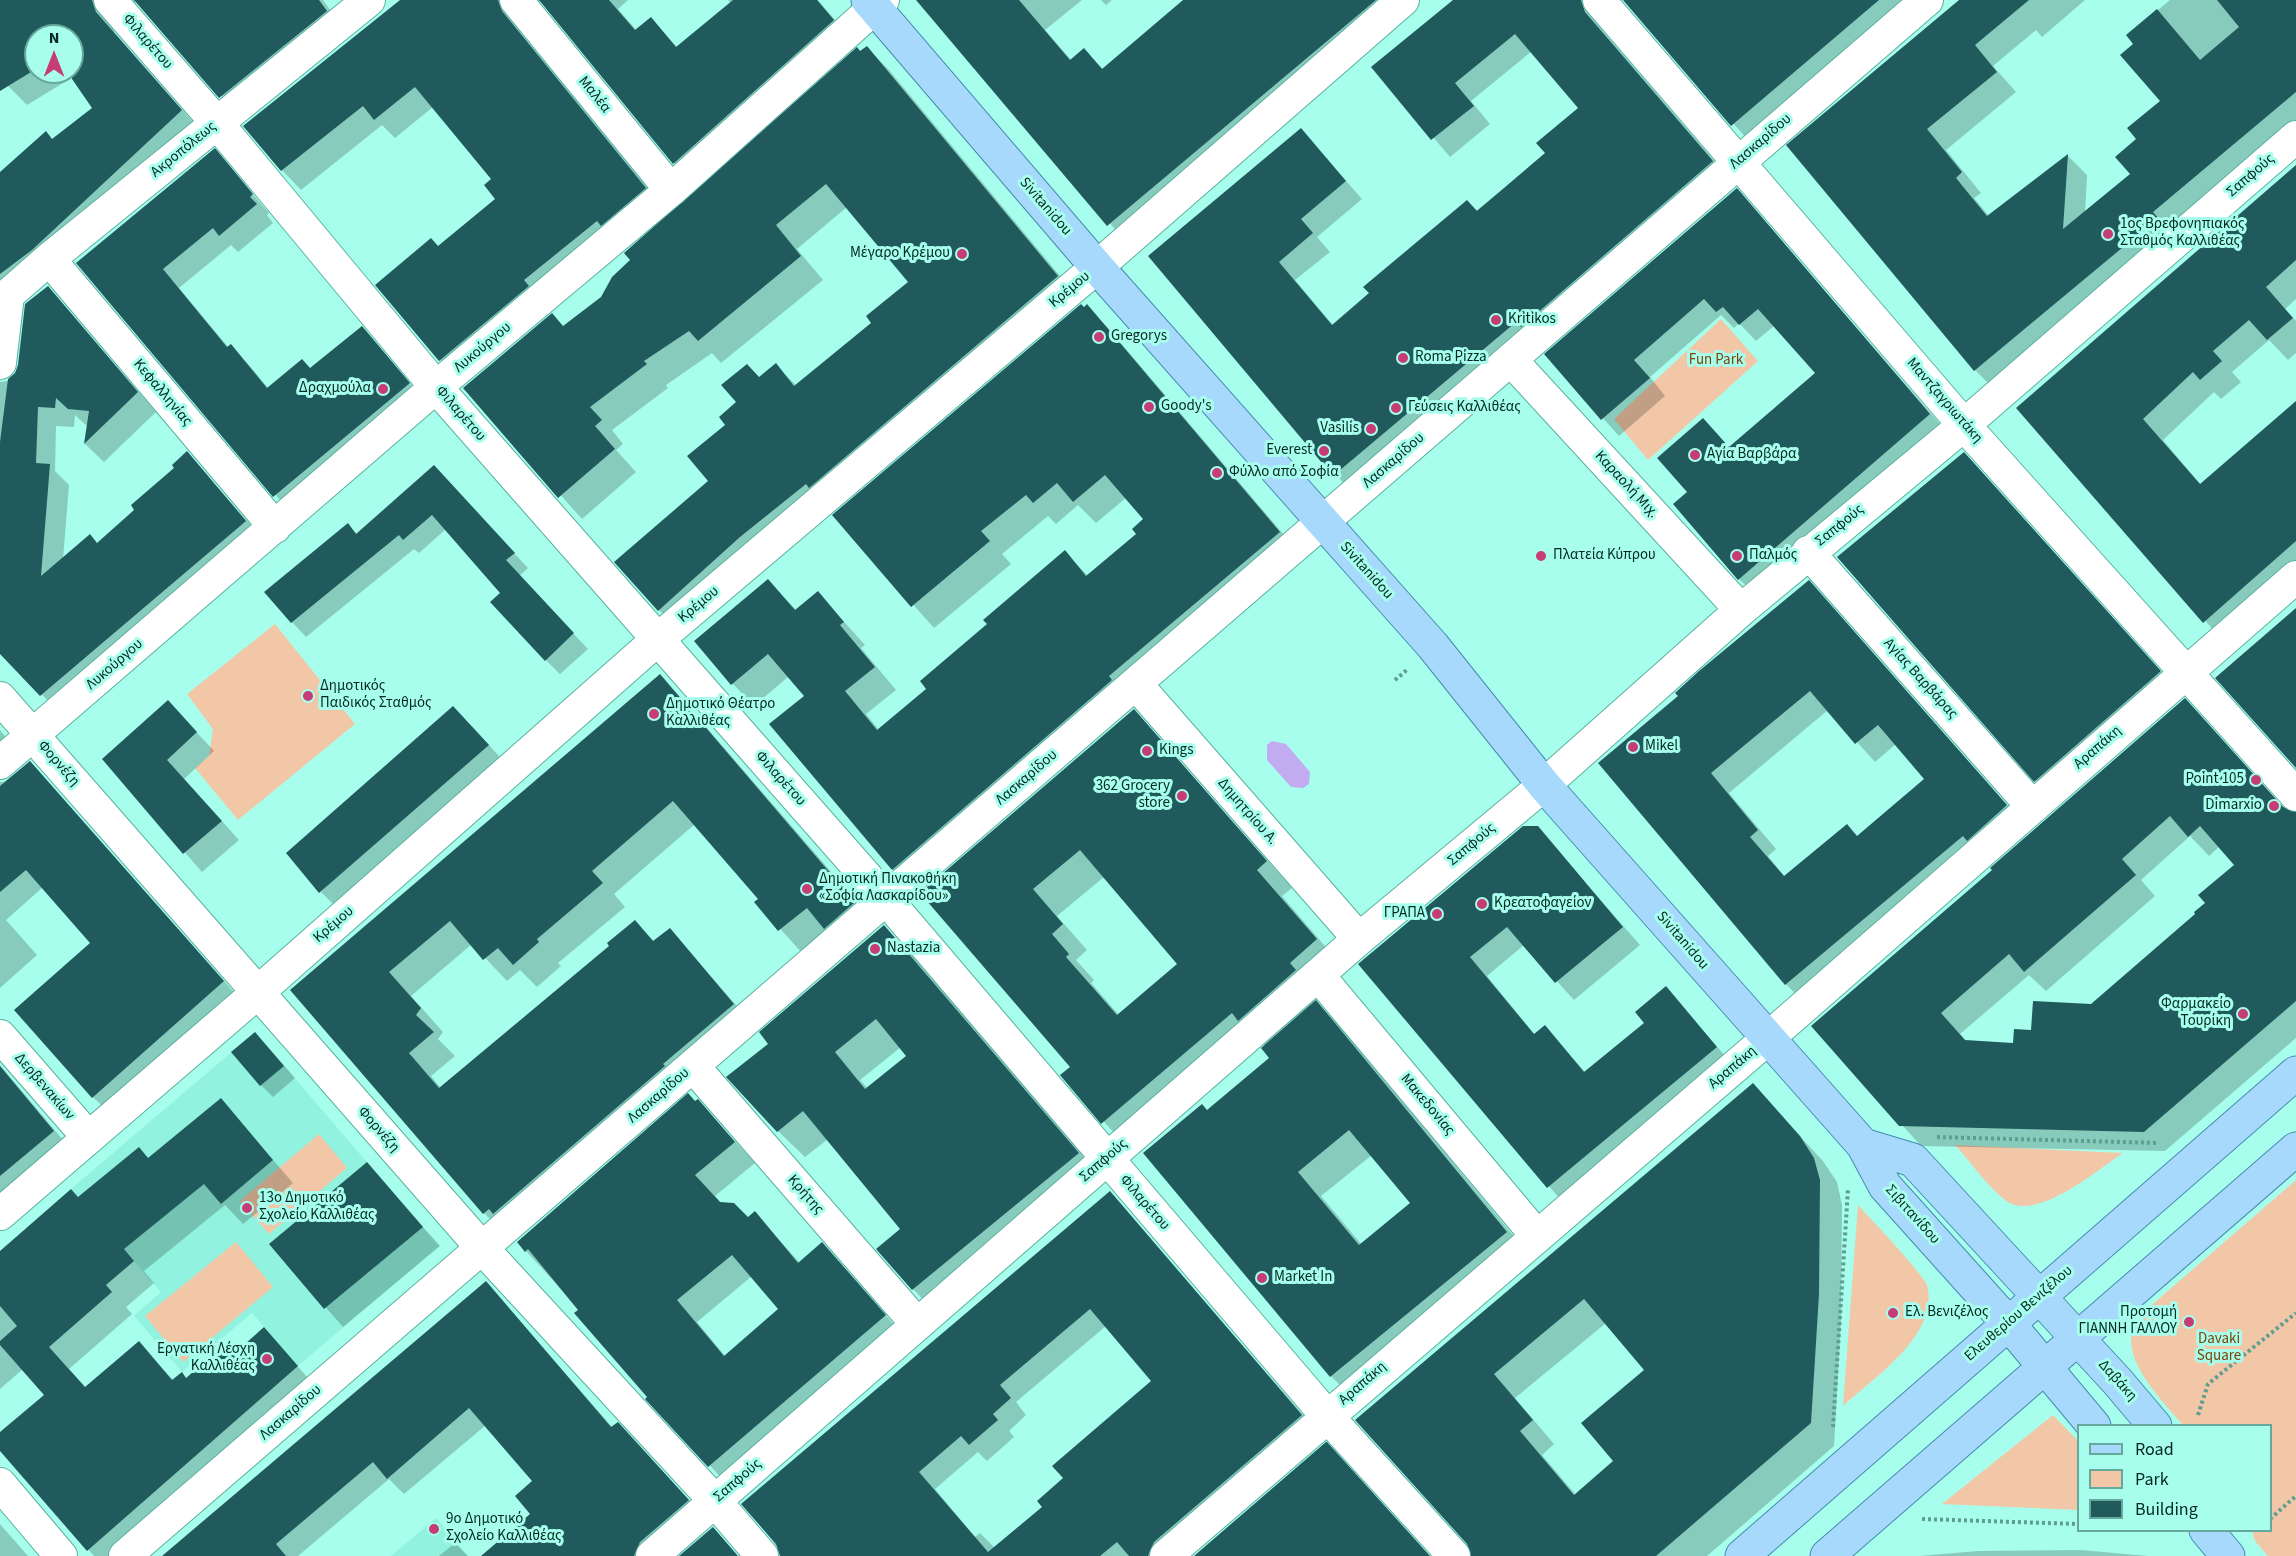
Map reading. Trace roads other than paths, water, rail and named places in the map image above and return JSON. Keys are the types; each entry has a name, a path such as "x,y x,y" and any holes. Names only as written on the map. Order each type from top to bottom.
{"main road":[{"name":"Sivitanidou","path":"875,2 1097,267 1432,646 1544,785 1863,1145"},
{"name":"Ελευθερίου Βενιζέλου","path":"1742,1556 2296,1073"},
{"path":"1863,1145 1913,1161 2078,1338"},
{"name":"Σιβιτανίδου","path":"1863,1145 1885,1186 2045,1367"},
{"path":"1827,1556 2296,1149"},
{"name":"Δαβάκη","path":"2078,1338 2154,1424"},
{"path":"2045,1367 2093,1424"},
{"path":"2208,1532 2228,1556"}],"street":[{"name":"Φιλαρέτου","path":"110,0 217,123 436,387 886,899 1327,1416 1454,1556"},
{"name":"Ακροπόλεως","path":"4,298 369,0"},
{"name":"Μαλέα","path":"516,0 671,190"},
{"name":"Κρέμου","path":"0,1214 257,993 657,640 1097,267 1403,0"},
{"name":"Μαντζαγριωτάκη","path":"1599,0 1964,424 2296,795"},
{"name":"Λασκαρίδου","path":"125,1556 1927,0"},
{"name":"Λυκούργου","path":"0,763 436,387 671,190 875,2"},
{"name":"Σαπφούς","path":"652,1556 1359,939 1544,785 1808,552 1964,424 2296,137"},
{"name":"Κεφαλληνίας","path":"49,259 275,527"},
{"path":"0,363 4,298"},
{"name":"Καραολή Μιχ.","path":"1511,360 1741,610"},
{"name":"Αγίας Βαρβάρας","path":"1808,552 2032,806"},
{"name":"Αραπάκη","path":"1166,1556 1536,1235 1767,1039 2296,577"},
{"name":"Δημητρίου Α.","path":"1136,684 1359,939"},
{"name":"Φορνέζη","path":"0,698 482,1248 715,1501 762,1556"},
{"name":"Μακεδονίας","path":"1318,975 1536,1235"},
{"name":"Δερβενακίων","path":"0,1036 88,1137"},
{"name":"Κρήτης","path":"693,1066 917,1323"},
{"path":"0,1484 62,1556"}],"place":[{"name":"1ος Βρεφονηπιακός Σταθμός Καλλιθέας","path":"2108,234"},
{"name":"Μέγαρο Κρέμου","path":"962,254"},
{"name":"Kritikos","path":"1496,320"},
{"name":"Gregorys","path":"1099,337"},
{"name":"Roma Pizza","path":"1403,358"},
{"name":"Δραχμούλα","path":"383,389"},
{"name":"Goody's","path":"1149,407"},
{"name":"Γεύσεις Καλλιθέας","path":"1396,408"},
{"name":"Vasilis","path":"1371,429"},
{"name":"Everest","path":"1324,451"},
{"name":"Αγία Βαρβάρα","path":"1695,455"},
{"name":"Φύλλο από Σοφία","path":"1217,473"},
{"name":"Πλατεία Κύπρου","path":"1541,556"},
{"name":"Παλμός","path":"1737,556"},
{"name":"Δημοτικός Παιδικός Σταθμός","path":"308,696"},
{"name":"Δημοτικό Θέατρο Καλλιθέας","path":"654,714"},
{"name":"Mikel","path":"1633,747"},
{"name":"Kings","path":"1147,751"},
{"name":"Point 105","path":"2256,780"},
{"name":"362 Grocery store","path":"1182,796"},
{"name":"Dimarxio","path":"2274,806"},
{"name":"Δημοτική Πινακοθήκη «Σοφία Λασκαρίδου»","path":"807,889"},
{"name":"Κρεατοφαγείον","path":"1482,904"},
{"name":"ΓΡΑΠΑ","path":"1437,914"},
{"name":"Nastazia","path":"875,949"},
{"name":"Φαρμακείο Τουρίκη","path":"2243,1014"},
{"name":"13ο Δημοτικό Σχολείο Καλλιθέας","path":"247,1208"},
{"name":"Market In","path":"1262,1278"},
{"name":"Ελ. Βενιζέλος","path":"1893,1313"},
{"name":"Προτομή ΓΙΑΝΝΗ ΓΑΛΛΟΥ","path":"2189,1322"},
{"name":"Εργατική Λέσχη Καλλιθέας","path":"267,1359"},
{"name":"9ο Δημοτικό Σχολείο Καλλιθέας","path":"434,1529"}],"park label":[{"name":"Fun Park","path":"1716,361"},
{"name":"Davaki Square","path":"2219,1348"}]}
